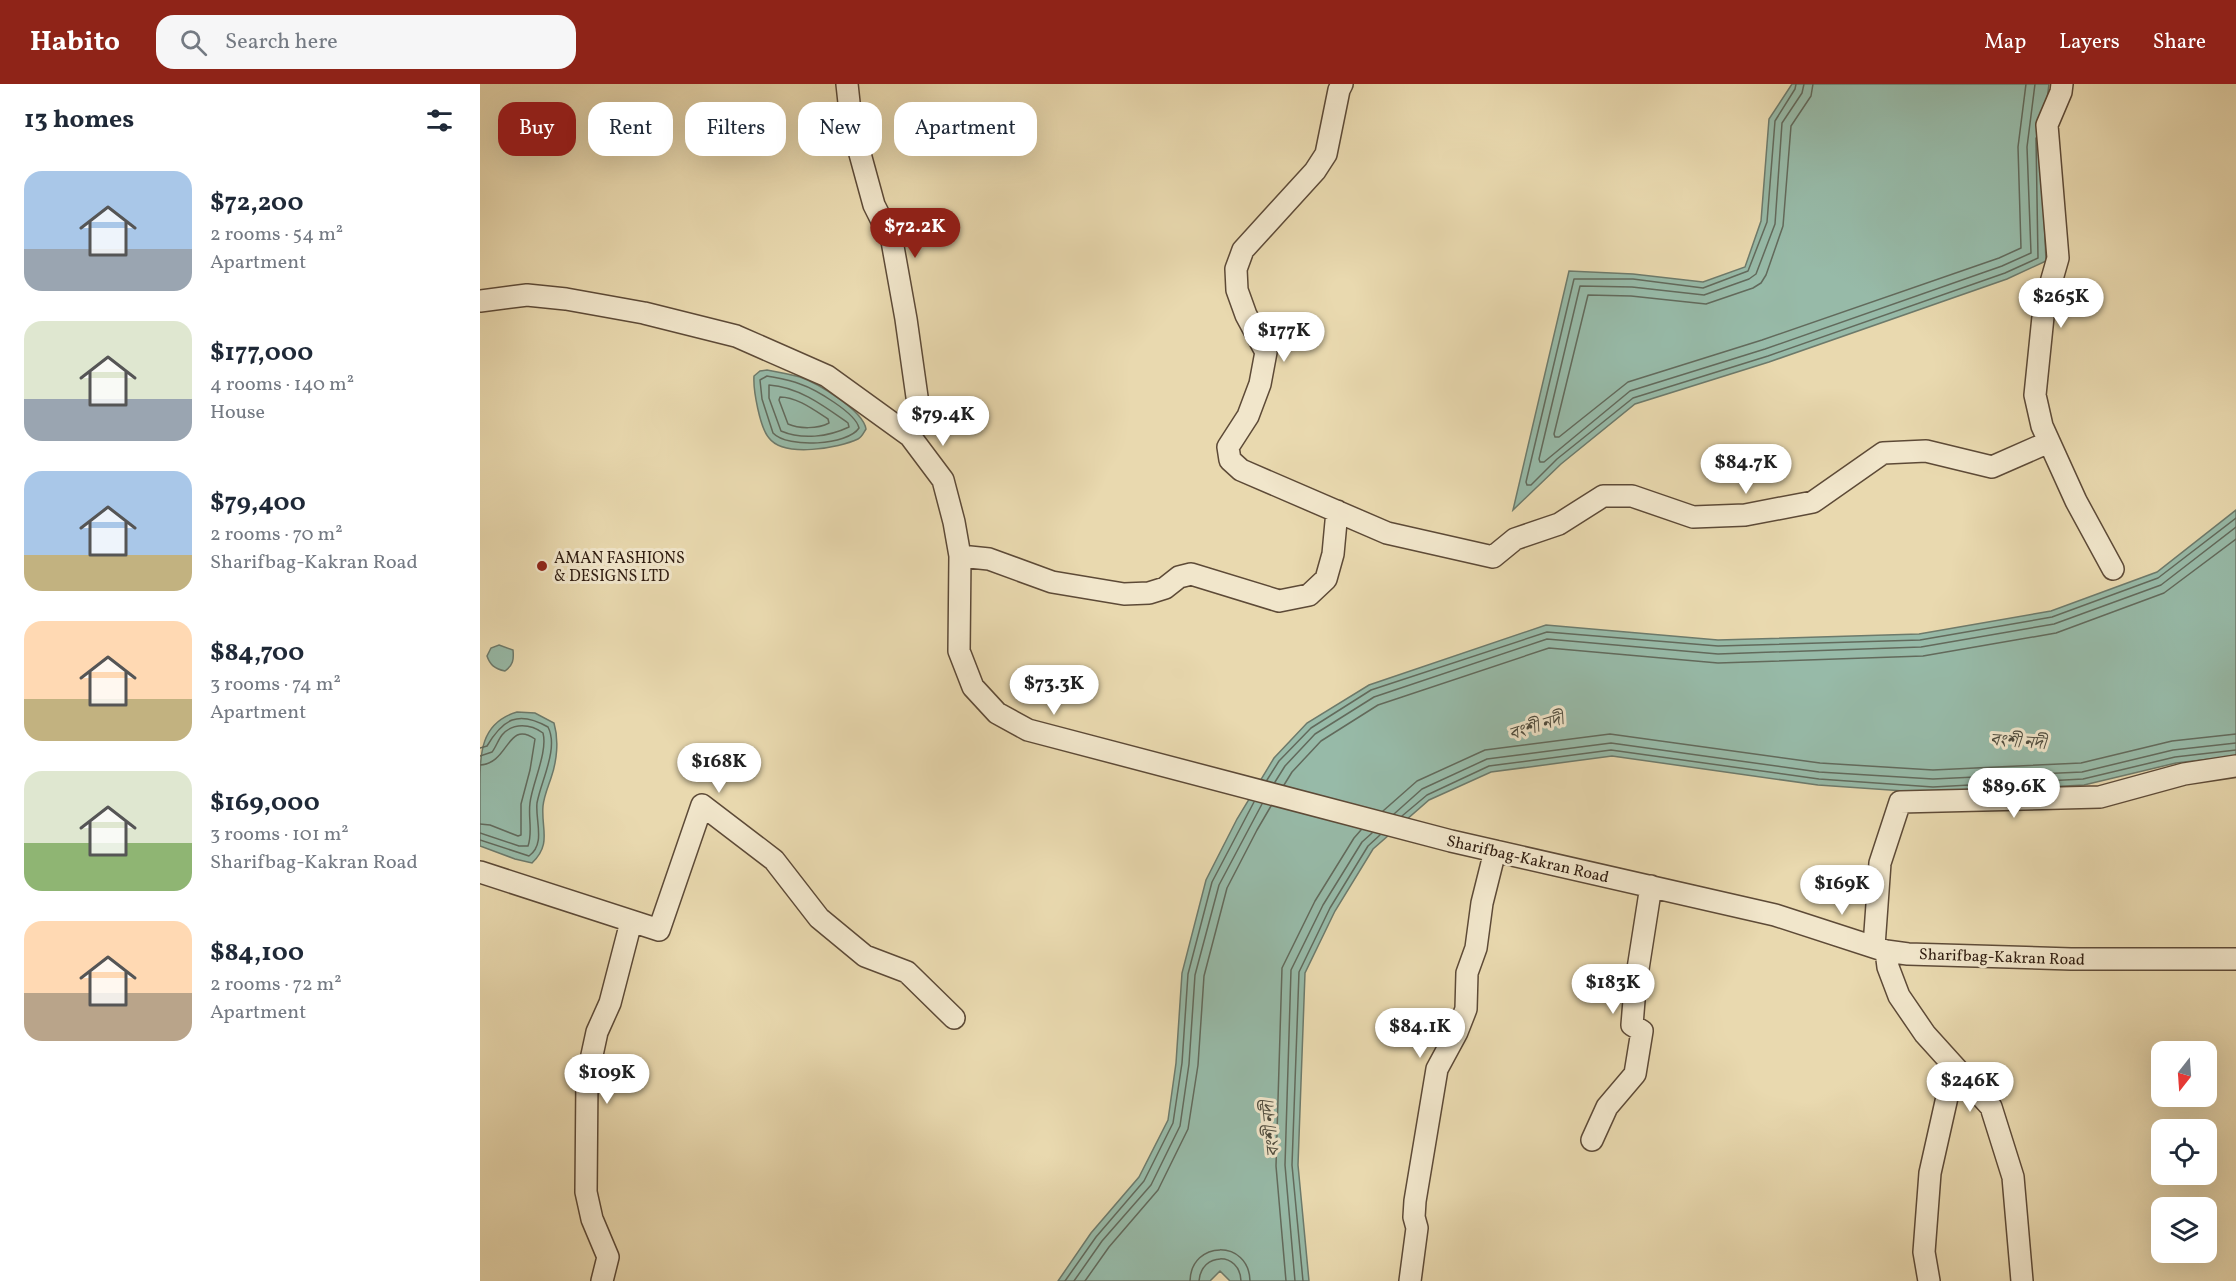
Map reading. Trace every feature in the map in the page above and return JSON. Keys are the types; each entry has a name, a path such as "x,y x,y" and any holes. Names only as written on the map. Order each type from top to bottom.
{"street":[{"path":"847,84 851,121 874,206 892,241 918,404 910,436"},
{"path":"1342,84 1326,154 1315,171 1244,250 1236,269 1237,290 1246,315 1266,352 1260,384 1248,416 1227,447 1230,460 1241,470 1386,533 1493,557 1515,539 1559,524 1603,496 1632,496 1694,517 1745,515 1813,502 1883,453 1926,451 1992,467 2049,442"},
{"path":"2062,84 2061,92 2047,125 2058,258 2044,307 2035,395 2042,426 2049,442 2076,501 2113,569"},
{"name":"Sharifbag-Kakran Road","path":"480,301 527,295 567,299 644,313 736,336 827,376 910,436 943,480 954,522 960,556 959,651 973,687 997,712 1028,730 1451,841 1775,915 1880,948 1908,954 2072,959 2236,959"},
{"path":"960,556 989,559 1052,582 1124,594 1165,588 1179,577 1191,574 1279,601 1309,595 1326,579 1333,554 1337,511"},
{"path":"2022,1281 2013,1177 1991,1107 1925,1034 1899,996 1880,948 1880,863 1900,802 2100,797 2184,774 2236,766"},
{"path":"480,872 659,930 702,805 774,860 819,918 865,956 907,972 954,1018"},
{"path":"1410,1281 1417,1228 1414,1217 1415,1201 1437,1069 1457,1032 1466,1009 1467,973 1476,948 1482,903 1495,851"},
{"path":"1592,1140 1607,1107 1635,1074 1642,1032 1632,1025 1635,988 1651,886"},
{"path":"602,1281 608,1257 592,1219 586,1192 587,1078 597,1032 610,1003 631,922"},
{"path":"1929,1281 1924,1252 1930,1173 1954,1066"}],"water":[{"path":"1792,84 2049,84 2041,147 2046,261 2007,279 1769,362 1635,404 1561,464 1513,510 1569,271 1633,274 1703,282 1745,267 1761,221 1769,119"},
{"path":"767,370 800,377 838,398 863,422 866,429 863,434 858,439 825,448 799,449 776,444 769,438 763,426 755,390 754,376 760,371"},
{"name":"বংশী নদী","path":"2236,510 2236,756 2176,763 2084,785 1933,793 1818,785 1612,756 1491,772 1429,800 1373,849 1335,911 1305,973 1298,1165 1309,1281 1230,1281 1220,1271 1210,1281 1058,1281 1091,1233 1139,1177 1168,1120 1176,1063 1182,973 1206,880 1237,819 1274,758 1307,723 1369,685 1546,625 1718,640 1919,634 2051,611 2157,572"},
{"path":"499,645 513,650 512,662 505,671 493,666 487,656 491,648"},
{"path":"517,712 535,713 554,723 556,736 555,765 543,806 544,843 532,863 480,846 481,763 485,741 496,724"}],"place":[{"name":"AMAN FASHIONS & DESIGNS LTD","path":"542,566"}]}
